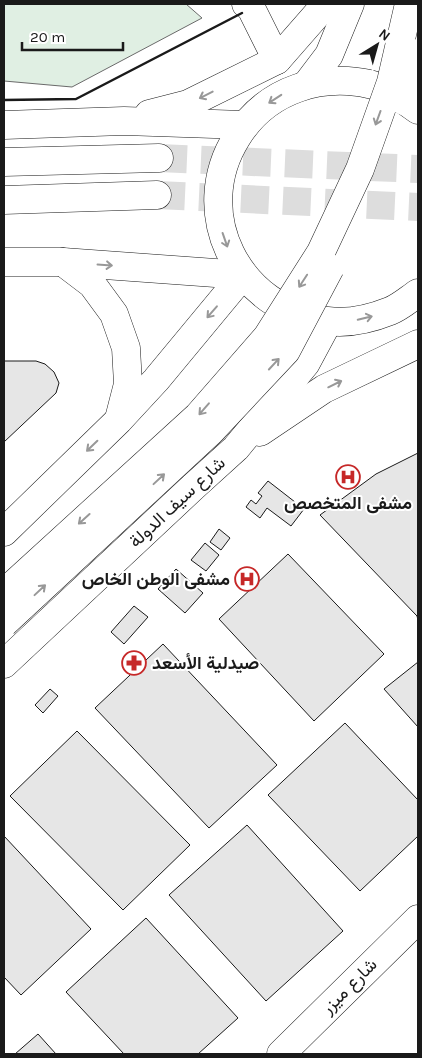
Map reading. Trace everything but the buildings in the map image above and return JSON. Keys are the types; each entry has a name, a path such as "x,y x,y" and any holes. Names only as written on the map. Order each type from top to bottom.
{"main road":[{"path":"246,4 251,8 277,60"},
{"path":"124,121 188,104 277,60 326,4"},
{"path":"307,84 328,55 350,4"},
{"path":"4,593 198,416 267,337 321,252 360,169 391,82 409,4"},
{"path":"4,623 211,431 286,351 375,181 407,93 418,53"},
{"path":"418,110 395,94 367,84 337,80 307,84 283,93 262,107 244,126 230,148 221,174 218,200 221,227 230,252 243,275 260,293 281,307 304,317 328,322 361,320 391,310 418,293"},
{"path":"4,125 124,121 244,126"},
{"path":"4,162 159,158"},
{"path":"4,200 157,195"},
{"path":"4,262 63,262 243,275"},
{"path":"63,262 92,284 114,314 126,348 128,384 119,420"},
{"path":"4,532 119,420 156,380 243,275"},
{"name":"شارع سيف الدولة","path":"4,664 236,448 306,362 328,322"},
{"path":"236,448 324,389 418,344"},
{"name":"شارع ميزر","path":"281,1054 418,919"}],"green space":[{"path":"4,4 186,4 202,18 72,87 4,81"}],"tunnel":[{"path":"159,158 418,169"},
{"path":"157,195 418,207"}],"wall":[{"path":"4,100 76,99 242,13"}],"place":[{"name":"مشفى المتخصص","path":"348,477"},
{"name":"مشفى الوطن الخاص","path":"247,579"},
{"name":"صيدلية الأسعد","path":"134,663"}]}
